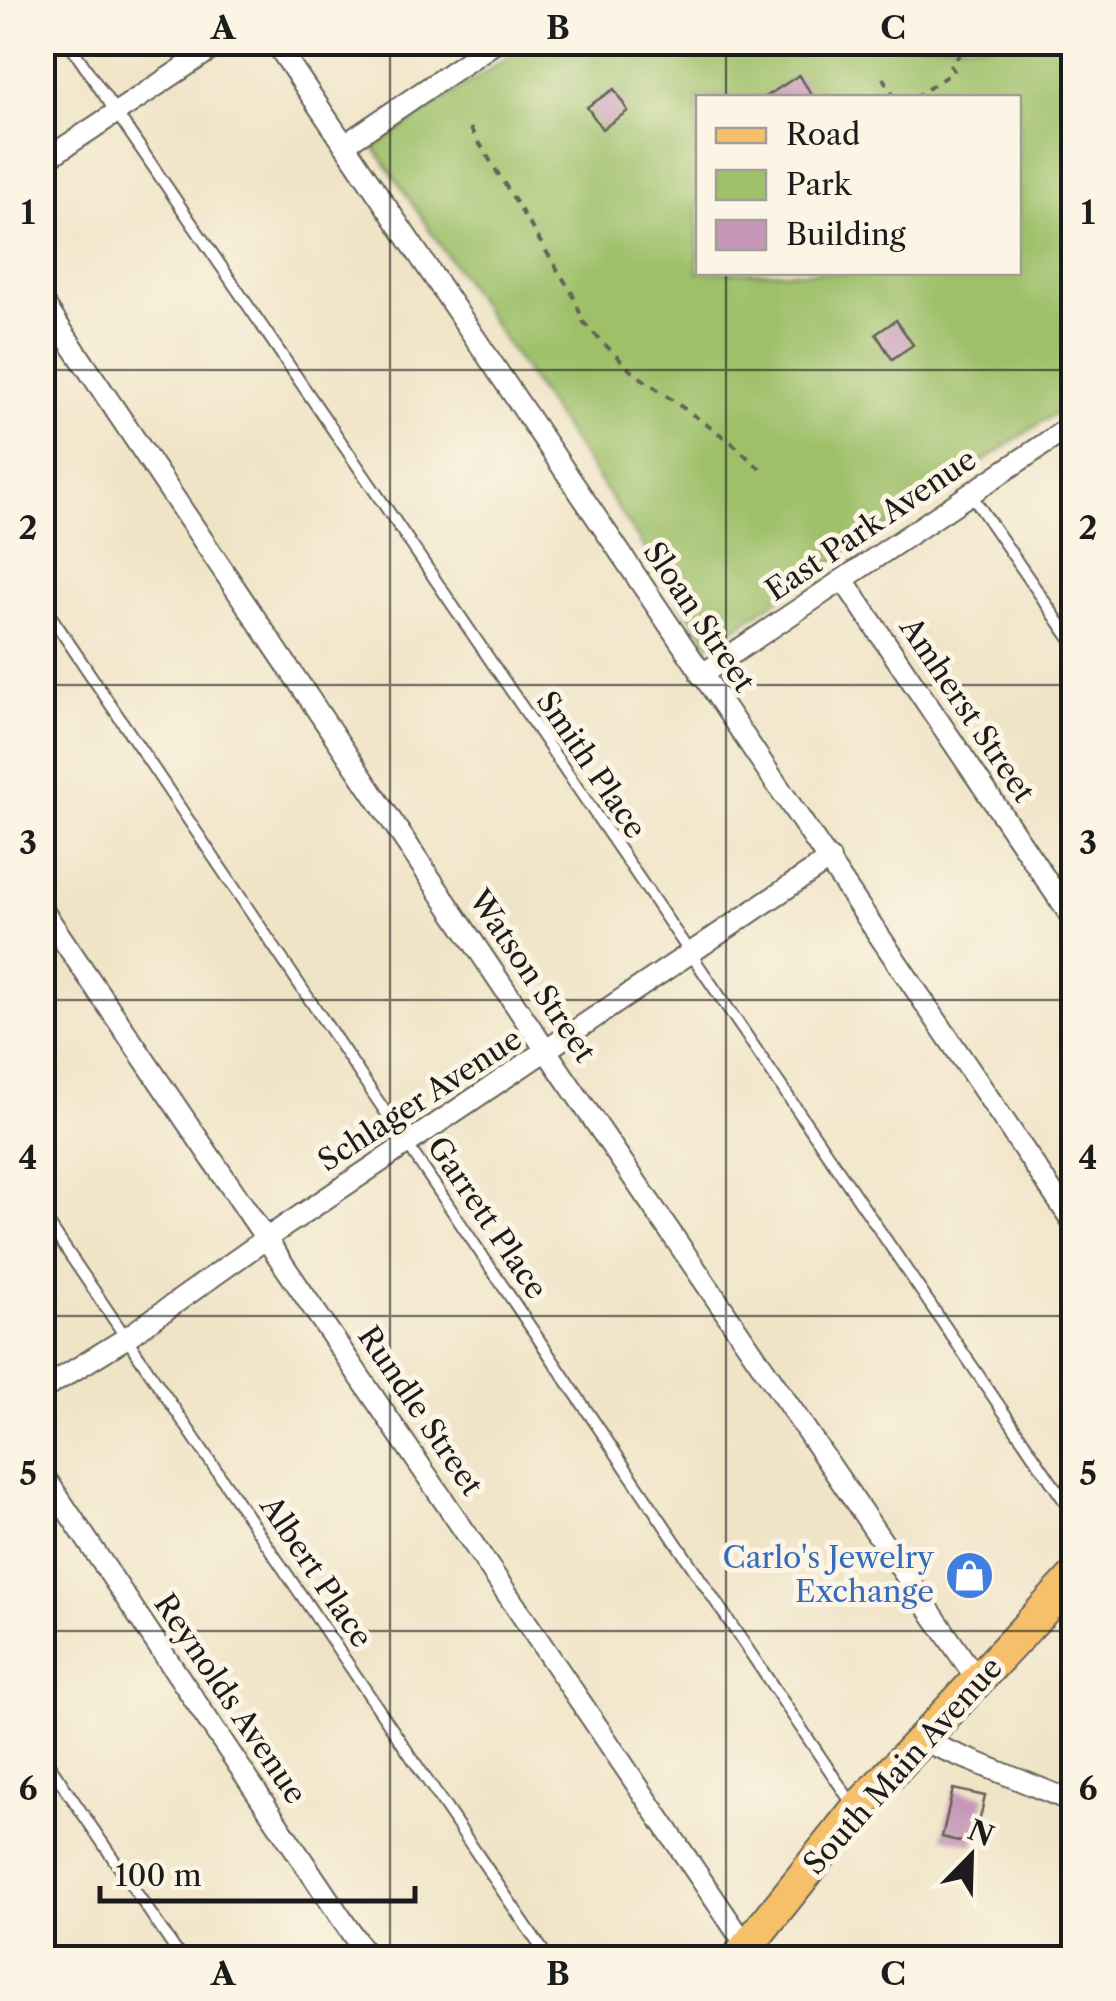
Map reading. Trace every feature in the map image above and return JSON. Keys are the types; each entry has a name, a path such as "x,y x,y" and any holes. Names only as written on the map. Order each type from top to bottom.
{"main road":[{"name":"South Main Avenue","path":"742,1953 856,1810 1074,1577"}],"street":[{"path":"42,162 222,42"},
{"name":"Sloan Street","path":"275,42 1074,1224"},
{"path":"344,145 488,45"},
{"name":"Watson Street","path":"42,301 547,1052 978,1681"},
{"name":"East Park Avenue","path":"701,675 1074,424"},
{"name":"Amherst Street","path":"844,582 1074,921"},
{"name":"Schlager Avenue","path":"42,1390 126,1338 830,859"},
{"name":"Rundle Street","path":"42,909 268,1238 742,1953"},
{"name":"Reynolds Avenue","path":"42,1473 368,1958"},
{"path":"923,1741 1074,1802"}],"lane":[{"name":"Smith Place","path":"68,42 1074,1514"},
{"path":"970,493 1074,644"},
{"name":"Garrett Place","path":"42,603 856,1810"},
{"name":"Albert Place","path":"42,1214 548,1958"},
{"path":"42,1754 181,1958"}],"path":[{"path":"918,95 954,70 950,64 971,42"},
{"path":"1008,42 1014,48 1024,42"},
{"path":"883,78 893,95"},
{"path":"470,128 572,294 584,324 630,370 731,442 760,469"}],"green space":[{"path":"528,43 1073,43 1073,401 710,645 374,147"}],"building":[{"path":"799,75 812,95 769,95"},
{"path":"614,89 628,111 602,129 587,107"},
{"path":"896,320 913,345 892,359 876,334"},
{"path":"953,1789 985,1796 974,1845 942,1837"}],"place":[{"name":"Carlo's Jewelry Exchange","path":"969,1575"}]}
